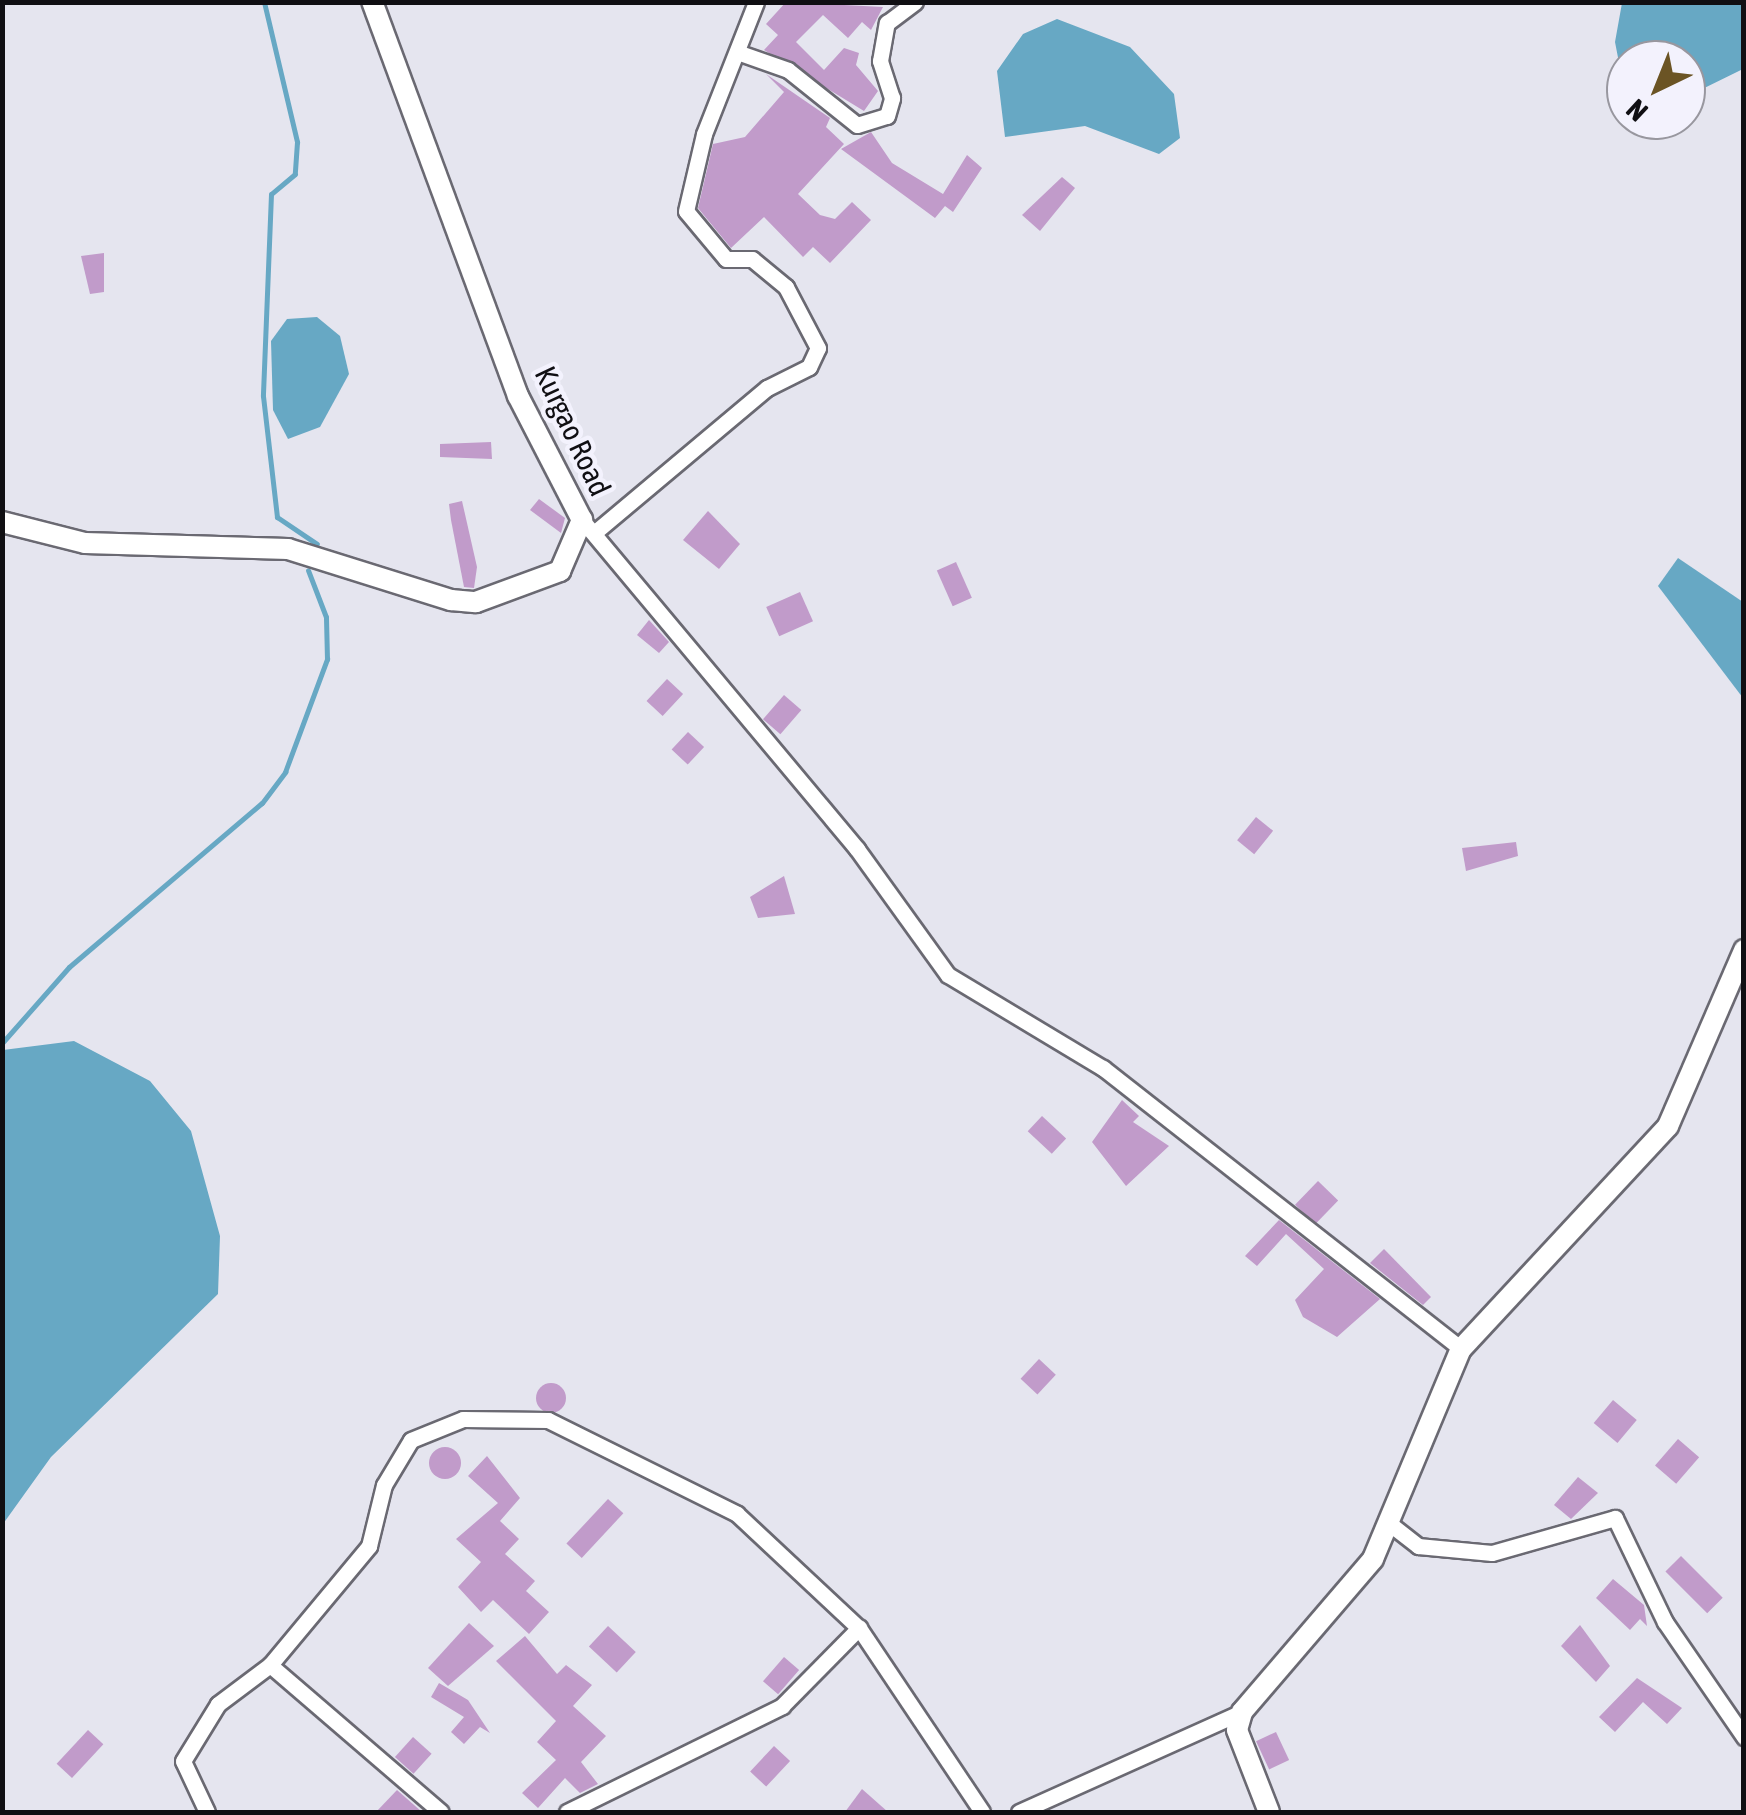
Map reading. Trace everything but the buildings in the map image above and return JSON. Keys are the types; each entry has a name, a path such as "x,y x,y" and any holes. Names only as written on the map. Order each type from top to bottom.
{"street":[{"name":"Kurgao Road","path":"2,522 84,542 288,548 476,602 560,572 588,526 518,396 372,2"},
{"path":"756,2 686,211 726,259 752,259 786,287 818,348 810,367 767,388 588,526 680,646 858,849 948,975 1102,1068 1461,1350"},
{"path":"737,52 788,70 857,125 887,116 892,98 880,61 887,22 916,2"},
{"path":"1019,1812 1242,1712 1348,1595 1390,1524 1461,1350 1668,1126 1744,950"},
{"path":"208,1812 183,1762 218,1704 270,1665 369,1546 384,1485 411,1440 463,1419 548,1420 640,1459 737,1514 859,1628 982,1812"},
{"path":"1390,1524 1418,1546 1492,1553 1615,1518 1665,1622 1744,1737"},
{"path":"568,1812 782,1706 859,1628"},
{"path":"270,1665 441,1812"},
{"path":"1242,1712 1237,1730 1268,1812"}],"water":[{"path":"1622,3 1743,3 1743,69 1706,87 1706,40 1615,40"},
{"path":"1057,19 1130,47 1174,94 1180,138 1159,154 1085,126 1005,137 997,71 1023,34"},
{"path":"317,317 340,336 349,374 320,427 288,439 273,410 271,341 287,319"},
{"path":"1678,558 1743,602 1743,698 1658,586"},
{"path":"74,1041 150,1081 191,1131 220,1236 218,1294 51,1457 3,1524 3,1050"}],"waterway":[{"path":"264,2 297,142 295,174 271,194 263,396 277,517 317,544"},
{"path":"2,1043 69,967 262,803 285,772 327,659 326,617 308,570"}]}
